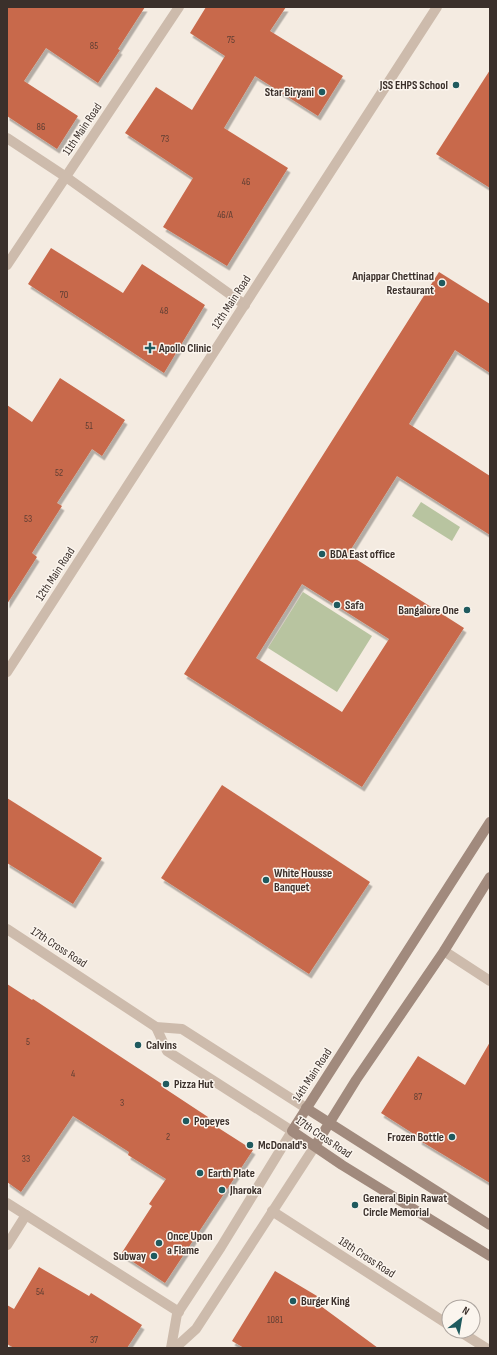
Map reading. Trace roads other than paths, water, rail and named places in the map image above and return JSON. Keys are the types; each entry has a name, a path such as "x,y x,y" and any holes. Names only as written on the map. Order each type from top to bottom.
{"main road":[{"name":"14th Main Road","path":"292,1131 490,822"},
{"path":"315,1146 356,1080 444,951 490,877"},
{"name":"17th Cross Road","path":"306,1108 490,1225"},
{"name":"17th Cross Road","path":"292,1131 342,1165 490,1256"}],"street":[{"name":"11th Main Road","path":"7,265 179,7"},
{"name":"12th Main Road","path":"7,672 437,7"},
{"path":"7,138 66,177 245,304"},
{"name":"17th Cross Road","path":"7,929 156,1027 182,1029 306,1108"},
{"path":"444,951 490,981"},
{"name":"17th Cross Road","path":"156,1027 167,1051 292,1131"},
{"name":"14th Main Road","path":"172,1348 179,1312 292,1131"},
{"path":"175,1348 196,1329 315,1146"},
{"path":"7,1203 179,1312"},
{"name":"18th Cross Road","path":"272,1211 441,1319"},
{"path":"7,1245 26,1215"},
{"path":"472,1339 486,1348"}],"place":[{"name":"JSS EHPS School","path":"456,85"},
{"name":"Star Biryani","path":"322,92"},
{"name":"Anjappar Chettinad Restaurant","path":"442,283"},
{"name":"Apollo Clinic","path":"150,348"},
{"name":"BDA East office","path":"322,554"},
{"name":"Safa","path":"337,605"},
{"name":"Bangalore One","path":"467,610"},
{"name":"White Housse Banquet","path":"266,880"},
{"name":"Calvins","path":"138,1045"},
{"name":"Pizza Hut","path":"166,1084"},
{"name":"Popeyes","path":"186,1121"},
{"name":"Frozen Bottle","path":"452,1137"},
{"name":"McDonald's","path":"250,1145"},
{"name":"Earth Plate","path":"200,1173"},
{"name":"Jharoka","path":"222,1190"},
{"name":"General Bipin Rawat Circle Memorial","path":"355,1205"},
{"name":"Once Upon a Flame","path":"159,1243"},
{"name":"Subway","path":"154,1256"},
{"name":"Burger King","path":"293,1301"}]}
